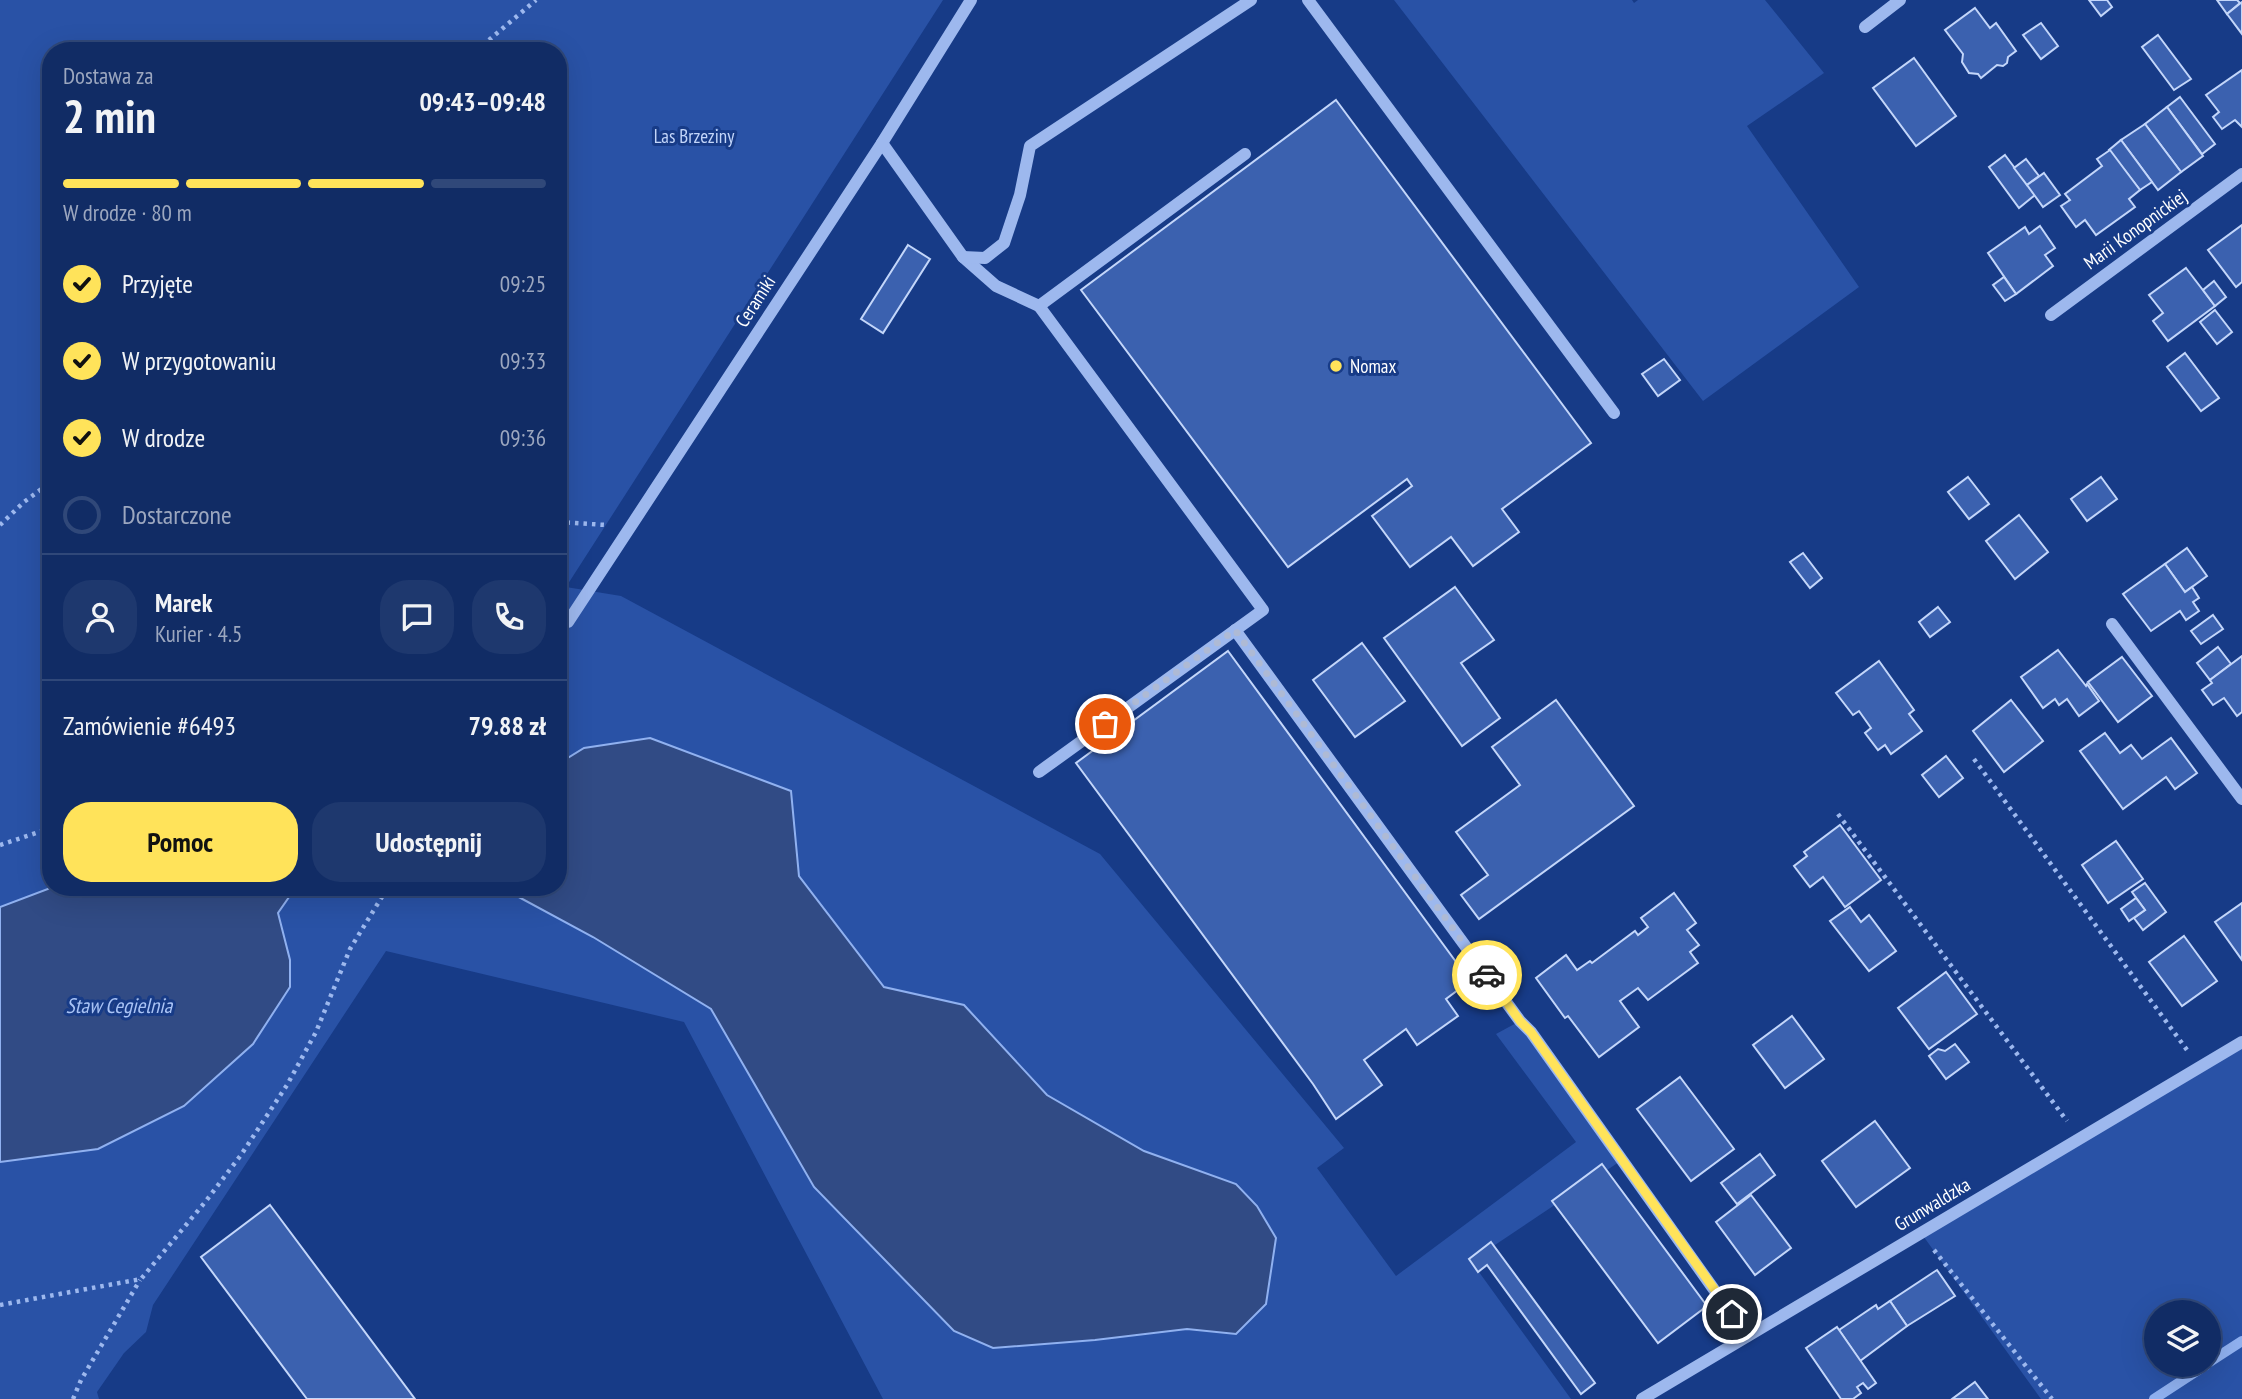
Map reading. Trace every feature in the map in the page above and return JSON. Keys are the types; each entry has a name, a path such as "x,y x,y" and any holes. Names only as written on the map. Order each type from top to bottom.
{"street":[{"name":"Ceramiki","path":"568,622 882,143 971,0"},
{"path":"963,257 985,258 1004,243 1020,195 1030,146 1251,0"},
{"path":"1308,0 1614,413"},
{"path":"1865,27 1900,0"},
{"path":"882,143 963,257 996,286 1039,306 1263,610 1039,772"},
{"path":"1039,306 1245,153"},
{"name":"Marii Konopnickiej","path":"2050,315 2242,174"},
{"path":"2112,624 2242,799"},
{"path":"1235,630 1520,1021 1531,1032 1747,1336"},
{"name":"Grunwaldzka","path":"1642,1399 2242,1042"}],"path":[{"path":"487,42 536,0"},
{"path":"0,525 42,489"},
{"path":"567,523 631,526"},
{"path":"1973,759 2199,1068"},
{"path":"1839,814 2080,1139"},
{"path":"0,845 42,831"},
{"path":"73,1399 81,1380 141,1279 241,1155 287,1085 316,1032 351,949 383,896"},
{"path":"1921,1233 2052,1399"},
{"path":"0,1305 141,1279"}],"green space":[{"name":"Las Brzeziny","path":"0,0 943,0 567,585 567,42 42,42 42,891 0,907"},
{"path":"1394,0 1632,0 1634,3 1638,0 1765,0 1824,73 1747,126 1859,287 1703,401"},
{"path":"567,587 621,596 1100,854 1344,1148 1317,1168 1396,1276 1576,1142 1496,1034 1520,1021 1622,1160 1471,1261 1571,1399 883,1399 684,1022 386,951 153,1305 146,1332 124,1353 97,1392 99,1399 0,1399 0,1162 98,1149 184,1106 290,960 278,913 290,896 517,896 593,937 711,1009 814,1187 954,1331 993,1348 1187,1329 1236,1334 1236,1184 1144,1151 1047,1095 964,1005 884,987 798,876 791,791 584,748 567,758"},
{"path":"2242,1042 2242,1399 2041,1399 1921,1233"}],"water":[{"path":"650,738 791,791 799,876 884,987 964,1005 1047,1095 1144,1151 1236,1184 1257,1206 1276,1238 1266,1304 1236,1334 1187,1329 993,1348 954,1331 814,1187 711,1009 593,937 517,896 567,896 567,758 584,748"},
{"name":"Staw Cegielnia","path":"42,891 42,896 290,896 278,913 290,960 290,987 253,1044 184,1106 98,1149 0,1162 0,907"}],"building":[{"path":"2089,0 2107,0 2112,7 2101,16"},
{"path":"2217,0 2237,0 2240,3 2227,14"},
{"path":"2242,2 2242,34 2227,14"},
{"path":"1975,8 1990,28 1996,23 2016,51 2008,57 2007,63 2003,66 1997,65 1981,78 1978,74 1969,73 1962,62 1963,54 1945,30"},
{"path":"2041,23 2058,46 2041,59 2023,35"},
{"path":"2158,35 2191,79 2174,90 2142,47"},
{"path":"1914,58 1956,116 1916,146 1873,88"},
{"path":"2242,70 2242,127 2235,120 2222,129 2213,117 2219,112 2206,95"},
{"path":"2180,97 2215,144 2202,154 2167,107"},
{"name":"Nomax","path":"1336,100 1591,443 1502,509 1519,532 1473,566 1451,537 1410,567 1372,516 1412,486 1407,479 1288,567 1081,290"},
{"path":"2167,107 2203,156 2181,172 2145,124"},
{"path":"2145,124 2181,172 2158,190 2121,140"},
{"path":"2121,140 2152,182 2140,190 2109,150"},
{"path":"2110,150 2140,190 2129,199 2135,207 2096,235 2085,220 2076,227 2061,206 2070,200 2065,194 2102,166 2097,159"},
{"path":"2005,155 2035,195 2019,208 1989,167"},
{"path":"2026,159 2039,176 2027,185 2014,168"},
{"path":"2044,173 2060,195 2043,207 2027,185"},
{"path":"2242,225 2242,282 2236,287 2208,250"},
{"path":"2040,226 2055,248 2045,255 2053,266 2016,294 1988,253 2025,227 2029,234"},
{"path":"908,245 930,259 883,333 861,319"},
{"path":"2186,268 2215,306 2168,341 2153,321 2163,313 2149,295"},
{"path":"2004,277 2016,294 2005,301 1993,285"},
{"path":"2214,281 2226,297 2215,306 2203,290"},
{"path":"2215,310 2232,332 2217,344 2200,322"},
{"path":"2185,353 2219,398 2201,411 2167,367"},
{"path":"1664,359 1680,380 1658,396 1642,374"},
{"path":"1968,477 1989,504 1969,519 1948,492"},
{"path":"2101,477 2117,499 2087,521 2071,499"},
{"path":"2019,515 2048,552 2015,579 1986,541"},
{"path":"2187,548 2207,576 2185,592 2165,564"},
{"path":"1803,553 1822,578 1810,588 1790,562"},
{"path":"2165,564 2185,592 2192,587 2199,598 2193,602 2199,611 2186,620 2180,611 2151,631 2123,594"},
{"path":"1455,587 1494,640 1461,663 1500,718 1462,746 1384,638"},
{"path":"1938,607 1950,622 1930,637 1919,622"},
{"path":"2213,615 2223,629 2201,644 2191,631"},
{"path":"1362,643 1405,701 1355,737 1313,680"},
{"path":"2218,647 2231,664 2210,680 2197,663"},
{"path":"2058,650 2099,701 2079,716 2067,699 2059,705 2055,699 2043,708 2021,677"},
{"path":"1228,651 1470,981 1446,999 1458,1016 1417,1045 1406,1029 1364,1060 1382,1085 1336,1119 1076,763"},
{"path":"2242,656 2242,712 2237,716 2224,698 2213,705 2202,690 2212,683 2210,680"},
{"path":"2122,657 2152,696 2118,722 2088,682"},
{"path":"1879,661 1914,710 1909,714 1922,731 1891,754 1885,745 1878,750 1865,733 1871,728 1859,711 1853,715 1836,693"},
{"path":"1556,700 1634,806 1479,919 1461,895 1488,875 1456,832 1520,785 1492,747"},
{"path":"2011,700 2043,741 2004,772 1973,731"},
{"path":"2105,733 2120,753 2131,745 2142,759 2171,738 2197,773 2175,789 2166,777 2123,809 2080,751"},
{"path":"1946,756 1963,778 1939,797 1922,775"},
{"path":"1840,825 1881,880 1845,907 1823,877 1810,887 1794,866 1807,856 1804,852"},
{"path":"2116,841 2143,879 2108,903 2082,865"},
{"path":"2145,883 2166,912 2143,930 2134,918 2145,910 2132,892"},
{"path":"1674,893 1696,923 1687,930 1699,945 1690,952 1698,963 1648,1000 1638,988 1620,1001 1639,1027 1599,1057 1568,1016 1565,1018 1536,978 1566,955 1577,970 1590,961 1592,963 1635,931 1638,935 1648,927 1641,918"},
{"path":"2136,898 2145,910 2129,921 2121,909"},
{"path":"2242,903 2242,960 2215,922"},
{"path":"1850,907 1861,922 1869,915 1896,951 1869,971 1830,921"},
{"path":"2184,936 2217,981 2182,1006 2149,962"},
{"path":"1946,972 1977,1014 1929,1049 1898,1008"},
{"path":"1792,1016 1824,1059 1785,1088 1753,1045"},
{"path":"1955,1044 1969,1062 1946,1079 1929,1056 1938,1049 1945,1051"},
{"path":"1680,1077 1734,1149 1691,1181 1637,1109"},
{"path":"1875,1121 1910,1168 1856,1207 1822,1161"},
{"path":"1760,1154 1775,1175 1737,1204 1721,1183"},
{"path":"1602,1164 1707,1306 1658,1343 1552,1201"},
{"path":"1751,1195 1791,1248 1755,1275 1716,1222"},
{"path":"270,1205 415,1399 307,1399 201,1257"},
{"path":"1491,1242 1595,1383 1581,1394 1487,1265 1478,1272 1469,1259"},
{"path":"1937,1270 1955,1296 1907,1326 1890,1301"},
{"path":"1890,1301 1907,1326 1860,1361 1839,1330 1876,1305 1878,1309"},
{"path":"1837,1327 1876,1383 1868,1389 1863,1383 1857,1387 1861,1393 1853,1399 1841,1399 1806,1348"},
{"path":"1975,1382 1988,1399 1952,1399"}],"waterway":[{"path":"2221,1355 2242,1341"},
{"path":"2154,1399 2188,1377"}],"way so far":[{"path":"1105,724 1235,630 1487,975"}],"place":[{"name":"Nomax","path":"1336,366"}],"route":[{"path":"1487,975 1531,1032 1732,1314"}]}
